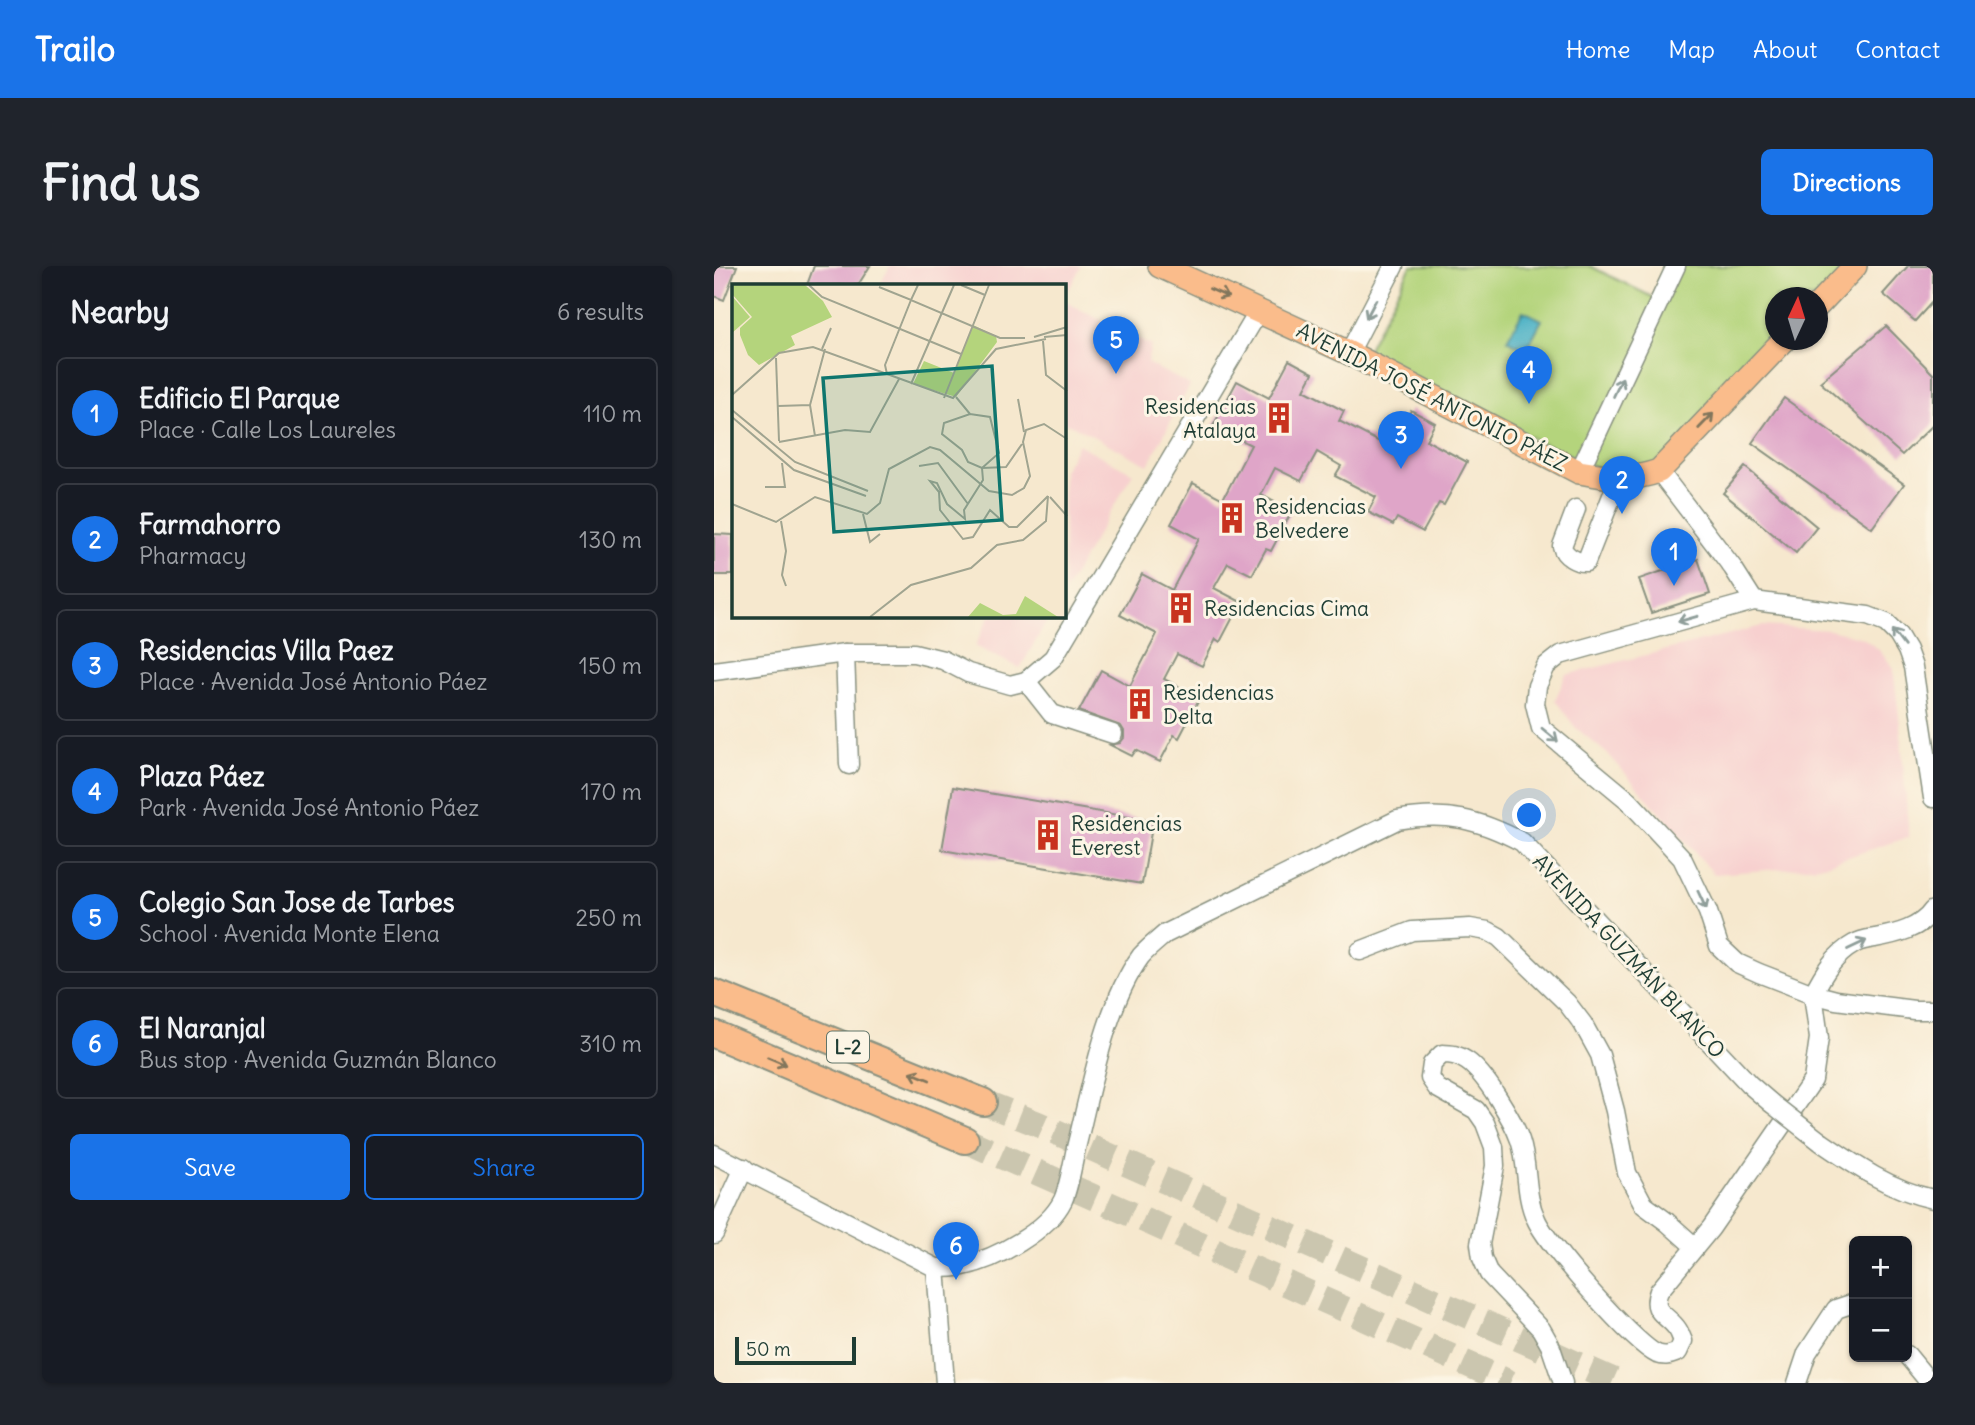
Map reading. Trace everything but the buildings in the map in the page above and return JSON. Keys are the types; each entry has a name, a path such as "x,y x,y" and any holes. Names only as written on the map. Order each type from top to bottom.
{"highway":[{"name":"L-2","path":"714,993 983,1102"},
{"name":"L-2","path":"714,1034 965,1140"}],"main road":[{"path":"1828,294 1855,266"},
{"name":"AVENIDA JOSÉ ANTONIO PÁEZ","path":"1169,269 1349,353 1578,472 1639,478 1658,471"},
{"path":"1658,471 1774,350"}],"street":[{"path":"1349,353 1394,266"},
{"path":"1578,472 1676,266"},
{"path":"714,671 845,653 914,653 943,660 968,673 1010,685 1027,681 1053,659 1259,310"},
{"path":"1658,471 1733,568 1754,601"},
{"path":"1576,509 1562,546 1565,554 1579,562 1586,562 1619,478"},
{"path":"1933,798 1913,667 1907,650 1898,635 1886,623 1868,615 1754,601 1560,655 1546,666 1537,686 1535,704 1541,728 1629,801 1682,858 1707,912 1719,946 1737,963 1813,994 1836,1000 1933,1010"},
{"path":"845,653 849,765"},
{"path":"1027,681 1052,714 1113,734"},
{"name":"AVENIDA GUZMÁN BLANCO","path":"936,1268 960,1267 985,1260 1016,1244 1046,1222 1063,1200 1115,1004 1126,979 1143,954 1165,934 1397,820 1420,816 1449,816 1475,821 1496,828 1522,842 1749,1084 1853,1165 1887,1184 1933,1199"},
{"path":"1563,1383 1541,1329 1489,1274 1482,1258 1480,1244 1495,1166 1494,1147 1485,1123 1476,1110 1437,1088 1430,1078 1432,1065 1441,1054 1454,1054 1469,1062 1484,1079 1503,1107 1520,1140 1530,1204 1546,1238 1623,1326 1656,1354 1667,1356 1678,1352 1683,1341 1678,1329 1658,1309 1656,1301 1659,1291 1711,1228 1813,1080 1819,1038 1813,994 1822,976 1837,956 1856,942 1902,932 1929,917 1933,910"},
{"path":"1360,951 1412,931 1488,930 1499,937 1567,1003 1583,1024 1601,1055 1627,1173 1644,1205 1695,1247"},
{"path":"714,1154 936,1268 945,1383"},
{"path":"714,1234 744,1168"},
{"path":"1797,1383 1807,1353 1836,1309 1849,1305"},
{"path":"1912,1361 1930,1383"}],"shaded area":[{"path":"890,266 1081,266 1066,295 1066,284 881,284"},
{"path":"1066,302 1151,346 1147,363 1190,385 1148,465 1066,422"},
{"path":"1078,444 1133,473 1066,589 1066,467"},
{"path":"989,618 1049,618 1020,668 975,646"},
{"path":"1762,626 1830,630 1863,638 1878,649 1893,667 1909,837 1820,866 1714,874 1610,756 1575,727 1555,700 1566,675"}],"green space":[{"path":"1411,266 1590,266 1660,301 1676,266 1855,266 1828,289 1828,287 1765,287 1767,350 1659,471 1619,478 1362,360"}],"water":[{"path":"1523,311 1542,320 1526,350 1507,340"}],"tunnel":[{"path":"983,1102 1038,1124 1619,1383"},
{"path":"965,1140 1510,1383"}],"place":[{"name":"Colegio San Jose de Tarbes","path":"1116,374"},
{"name":"Plaza Páez","path":"1529,404"},
{"name":"Residencias Atalaya","path":"1279,418"},
{"name":"Residencias Villa Paez","path":"1401,469"},
{"name":"Farmahorro","path":"1622,514"},
{"name":"Residencias Belvedere","path":"1232,518"},
{"name":"Edificio El Parque","path":"1674,586"},
{"name":"Residencias Cima","path":"1181,608"},
{"name":"Residencias Delta","path":"1140,704"},
{"name":"Residencias Everest","path":"1048,835"},
{"name":"El Naranjal","path":"956,1280"}]}
